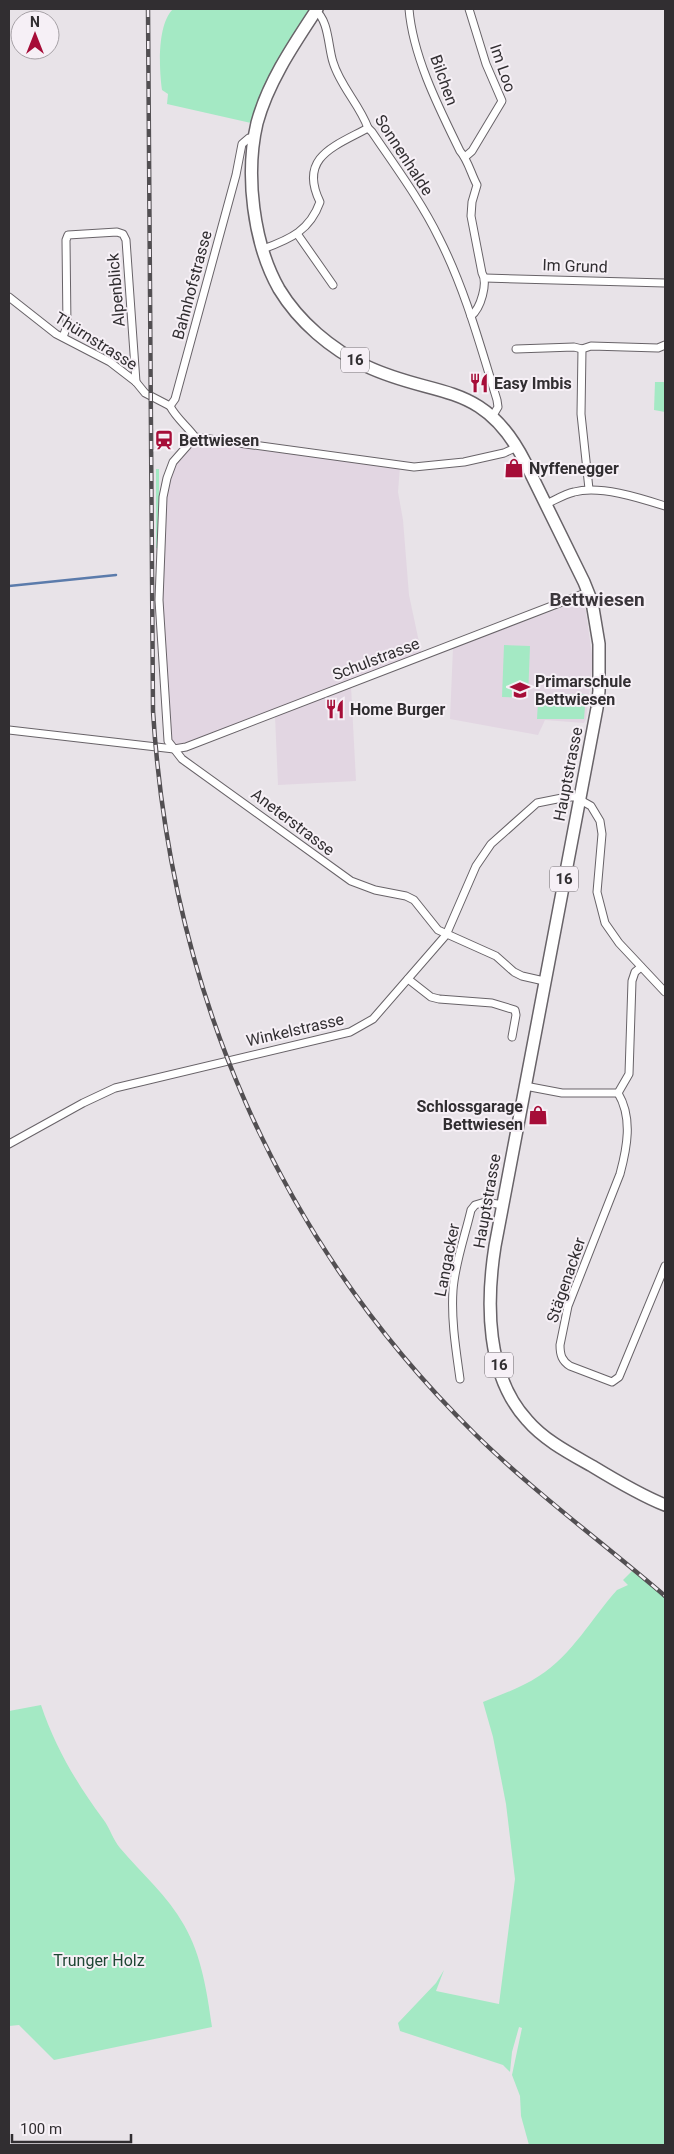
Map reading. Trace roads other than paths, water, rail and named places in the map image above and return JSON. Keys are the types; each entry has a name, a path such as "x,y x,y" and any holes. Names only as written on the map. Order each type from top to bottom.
{"main road":[{"name":"Hauptstrasse","path":"316,10 272,85 262,108 254,138 251,165 256,222 275,280 287,300 304,321 336,349 381,372 463,397 492,417 509,435 517,447 588,592 596,616 600,690 502,1205 493,1261 490,1308 495,1350 511,1398 526,1419 554,1443 609,1476 665,1505"}],"street":[{"name":"Bilchen","path":"409,9 413,34 431,90 460,151 465,157"},
{"name":"Im Loo","path":"465,157 472,151 502,101 486,64 470,9"},
{"name":"Sonnenhalde","path":"316,10 324,20 329,49 336,71 368,128 419,201 435,230 471,316 497,400 498,407 492,417"},
{"path":"264,249 298,235 311,222 320,202 314,183 314,169 317,161 331,148 368,128"},
{"name":"Bahnhofstrasse","path":"170,406 175,399 236,175 242,144 249,138 254,138"},
{"path":"465,157 477,185 471,216 485,278 483,294 476,311 471,316"},
{"name":"Alpenblick","path":"63,337 67,326 66,240 68,236 117,232 123,234 126,240 136,382"},
{"path":"298,235 333,285"},
{"name":"Im Grund","path":"485,278 665,283"},
{"name":"Thürnstrasse","path":"9,297 68,342 110,362 136,382 150,397 170,406"},
{"path":"516,349 574,347 582,349 590,346 658,348 665,345"},
{"path":"582,349 582,414 589,489"},
{"path":"170,406 175,415 190,429 194,437"},
{"path":"194,437 414,466 464,462 504,453 517,447"},
{"path":"174,749 168,741 160,628 159,579 163,497 166,478 172,462 194,437"},
{"path":"546,504 572,492 589,489 665,506"},
{"name":"Schulstrasse","path":"174,749 186,747 588,592"},
{"path":"9,730 174,749"},
{"name":"Aneterstrasse","path":"174,749 182,759 351,881 375,890 406,896 414,900 438,930 491,953 514,972 522,976 544,982"},
{"name":"Winkelstrasse","path":"9,1144 115,1088 360,1028 374,1019 446,935 476,866 491,844 537,803 567,797 580,799"},
{"path":"580,799 591,806 600,821 602,834 597,892 600,912 609,931 665,992"},
{"path":"525,1086 562,1093 618,1093 629,1074 632,981 636,972 641,967"},
{"path":"408,979 431,997 492,1002 515,1010 516,1015 512,1037"},
{"name":"Stägenacker","path":"618,1093 627,1115 625,1154 617,1182 568,1306 560,1345 560,1352 565,1363 612,1382 618,1377 665,1266"},
{"name":"Langacker","path":"460,1379 452,1307 457,1265 471,1210 475,1205 485,1202 502,1205"}],"waterway":[{"path":"9,586 116,575"}],"railway":[{"path":"148,9 153,711 164,814 182,913 210,1010 246,1103 290,1192 343,1277 405,1358 475,1434 544,1497 665,1596"}],"place":[{"name":"Easy Imbis","path":"479,383"},
{"name":"Bettwiesen","path":"164,440"},
{"name":"Nyffenegger","path":"514,468"},
{"name":"Primarschule Bettwiesen","path":"520,690"},
{"name":"Home Burger","path":"335,709"},
{"name":"Schlossgarage Bettwiesen","path":"538,1115"}],"district":[{"name":"Bettwiesen","path":"597,599"}],"park label":[{"name":"Trunger Holz","path":"99,1960"}]}
